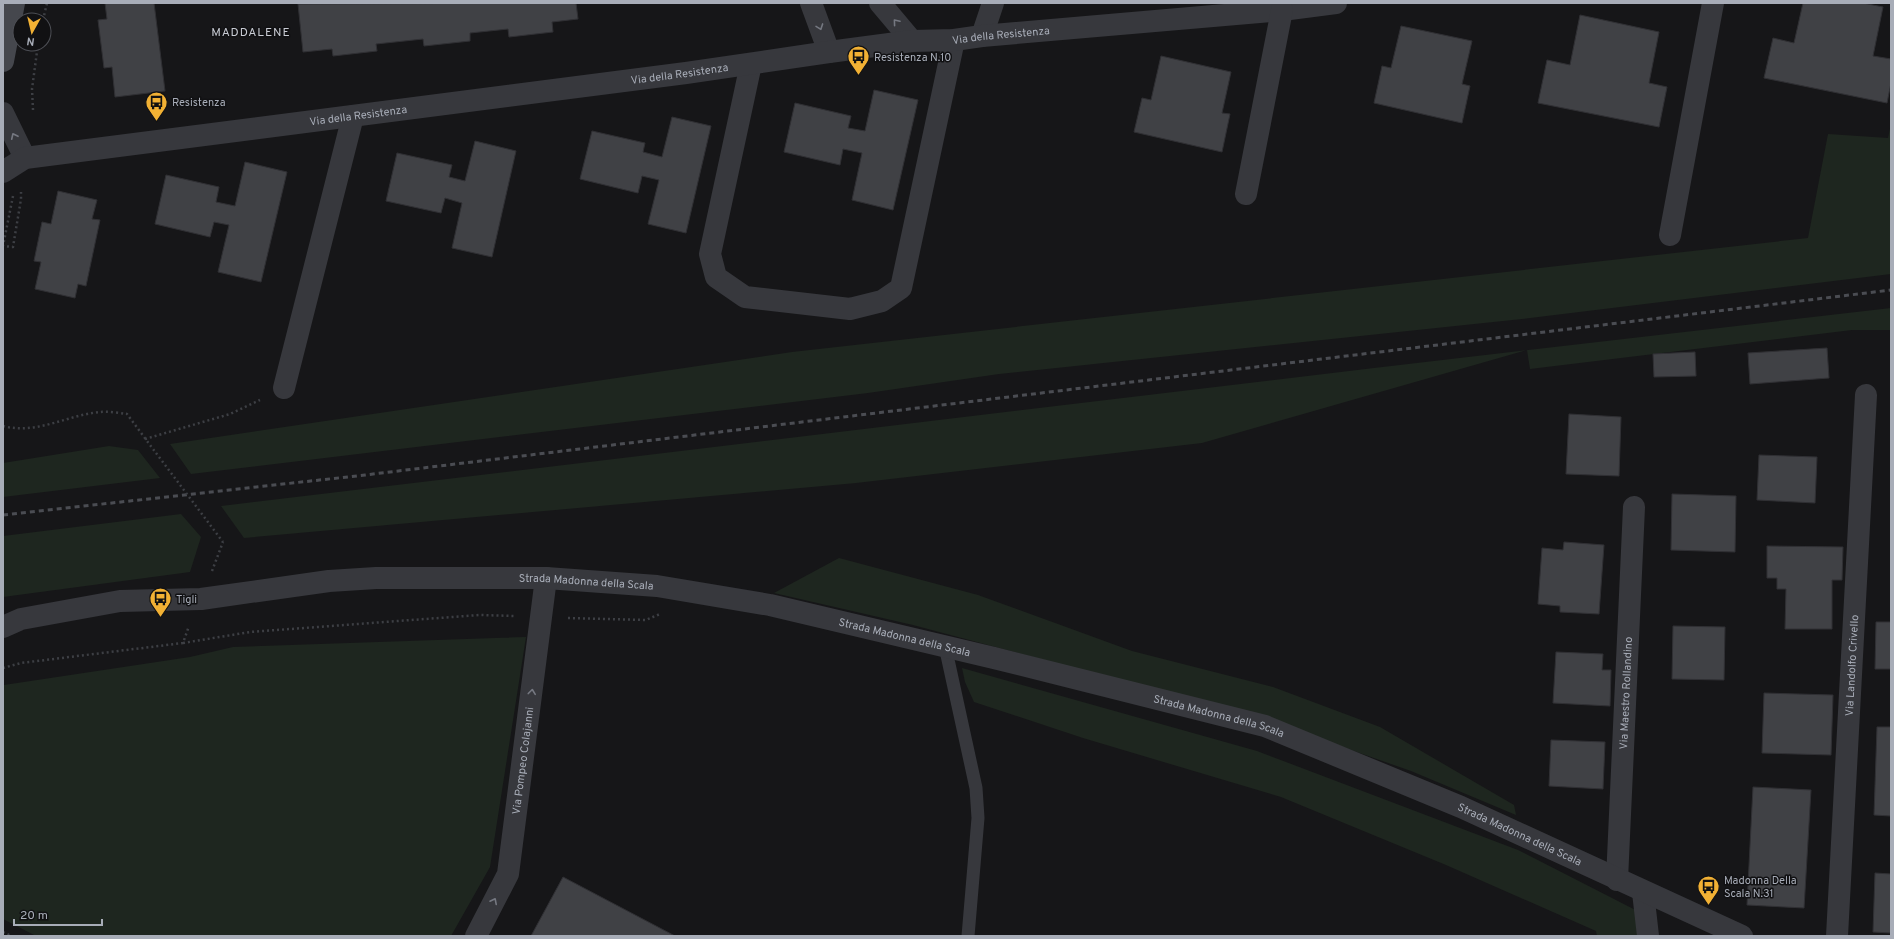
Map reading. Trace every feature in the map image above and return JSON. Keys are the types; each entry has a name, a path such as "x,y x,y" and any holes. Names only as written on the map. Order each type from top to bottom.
{"main road":[{"path":"3,61 14,3"}],"street":[{"path":"811,3 829,52"},
{"path":"880,3 912,42"},
{"path":"982,36 993,3"},
{"name":"Via della Resistenza","path":"9,181 25,158 912,42 954,40 982,36 1282,10 1336,3"},
{"path":"1670,235 1714,3"},
{"path":"1246,194 1282,10"},
{"path":"751,64 710,254 716,277 745,297 850,309 882,301 901,288 954,40"},
{"path":"3,113 25,158"},
{"path":"284,388 353,116"},
{"name":"Via Landolfo Crivello","path":"1837,936 1866,395"},
{"name":"Via Maestro Rollandino","path":"1617,880 1634,507"},
{"name":"Strada Madonna della Scala","path":"9,620 120,601 201,598 329,581 376,578 546,578 657,586 770,605 945,646 1265,726 1462,807 1617,880 1742,936"},
{"name":"Via Pompeo Colajanni","path":"476,936 508,874 546,578"},
{"path":"1644,892 1648,936"}],"lane":[{"path":"945,646 976,788 978,818 968,936"}],"path":[{"path":"9,181 3,246 13,247 21,199 20,186"},
{"path":"146,439 230,414 284,388"},
{"path":"3,426 14,429 38,427 100,412 128,414 223,542"},
{"path":"183,642 201,598"},
{"path":"3,668 21,663 250,632 479,615 646,620 666,611"},
{"path":"3,932 11,936"}],"shaded area":[{"path":"1891,124 1891,274 1522,319 999,374 868,393 191,474 170,444 792,352 1808,238 1828,134 1888,138"},
{"path":"1891,308 1891,330 1852,330 1530,369 1527,350"},
{"path":"1526,350 1202,443 856,483 244,538 221,506 1374,368"},
{"path":"109,446 138,450 160,478 3,497 3,463"},
{"path":"181,514 201,537 190,572 3,597 3,536"},
{"path":"839,558 978,595 1132,651 1273,687 1380,727 1514,805 1516,815 1411,771 1254,716 913,625 774,593"},
{"path":"526,637 490,867 451,936 36,936 3,919 4,685 190,657 233,647"},
{"path":"962,668 1257,751 1518,850 1655,920 1659,936 1597,936 1596,931 1446,865 1281,797 1083,738 974,702 965,682"}],"building":[{"path":"105,3 154,3 165,91 115,97 112,67 104,68 98,20 107,19"},
{"path":"576,3 578,19 552,22 553,32 509,37 508,29 470,33 470,41 424,46 423,39 376,44 377,51 333,56 332,49 303,52 298,4"},
{"path":"1803,3 1863,3 1883,7 1873,56 1891,59 1891,83 1887,103 1764,78 1773,38 1794,43"},
{"path":"1580,15 1659,32 1649,83 1667,87 1659,127 1538,103 1547,60 1570,65"},
{"path":"1401,26 1472,41 1462,84 1470,86 1462,123 1374,103 1382,66 1391,68"},
{"path":"1161,56 1231,72 1222,113 1230,114 1222,152 1134,132 1142,98 1151,100"},
{"path":"874,90 918,100 893,210 852,200 862,153 843,149 840,165 784,152 795,103 851,116 848,128 865,131"},
{"path":"672,117 711,126 686,233 648,224 659,180 642,176 638,193 580,179 592,131 645,143 643,152 662,157"},
{"path":"475,141 516,151 492,257 452,248 462,203 445,198 441,213 386,201 397,153 452,165 449,177 465,181"},
{"path":"245,162 287,172 261,282 218,272 229,225 214,222 210,237 155,224 166,175 219,187 216,202 235,206"},
{"path":"58,191 97,200 92,219 100,220 86,286 78,284 75,298 35,289 41,262 34,261 42,222 51,224"},
{"path":"1827,348 1829,378 1750,384 1748,353"},
{"path":"1695,352 1696,376 1654,377 1653,354"},
{"path":"1569,414 1621,417 1619,476 1566,474"},
{"path":"1759,455 1817,457 1815,503 1757,500"},
{"path":"1672,494 1736,496 1735,552 1671,550"},
{"path":"1564,542 1604,545 1599,614 1560,612 1560,606 1538,604 1542,548 1563,550"},
{"path":"1767,546 1843,547 1842,580 1832,580 1832,629 1785,629 1786,589 1777,589 1777,578 1767,578"},
{"path":"1876,622 1891,622 1891,669 1875,669"},
{"path":"1673,626 1725,627 1724,680 1672,679"},
{"path":"1556,652 1603,654 1602,670 1611,670 1610,706 1553,703"},
{"path":"1764,693 1833,695 1831,755 1762,753"},
{"path":"1877,727 1891,727 1891,816 1874,815"},
{"path":"1551,740 1605,742 1603,789 1549,786"},
{"path":"1753,787 1811,790 1804,908 1747,905"},
{"path":"1875,873 1891,874 1891,933 1873,932"},
{"path":"563,877 675,936 531,936"}],"railway":[{"path":"3,515 365,475 1891,290"}],"place":[{"name":"Resistenza N.10","path":"859,76"},
{"name":"Resistenza","path":"157,122"},
{"name":"Tigli","path":"161,618"},
{"name":"Madonna Della Scala N.31","path":"1708,906"}],"district":[{"name":"MADDALENE","path":"251,32"}]}
